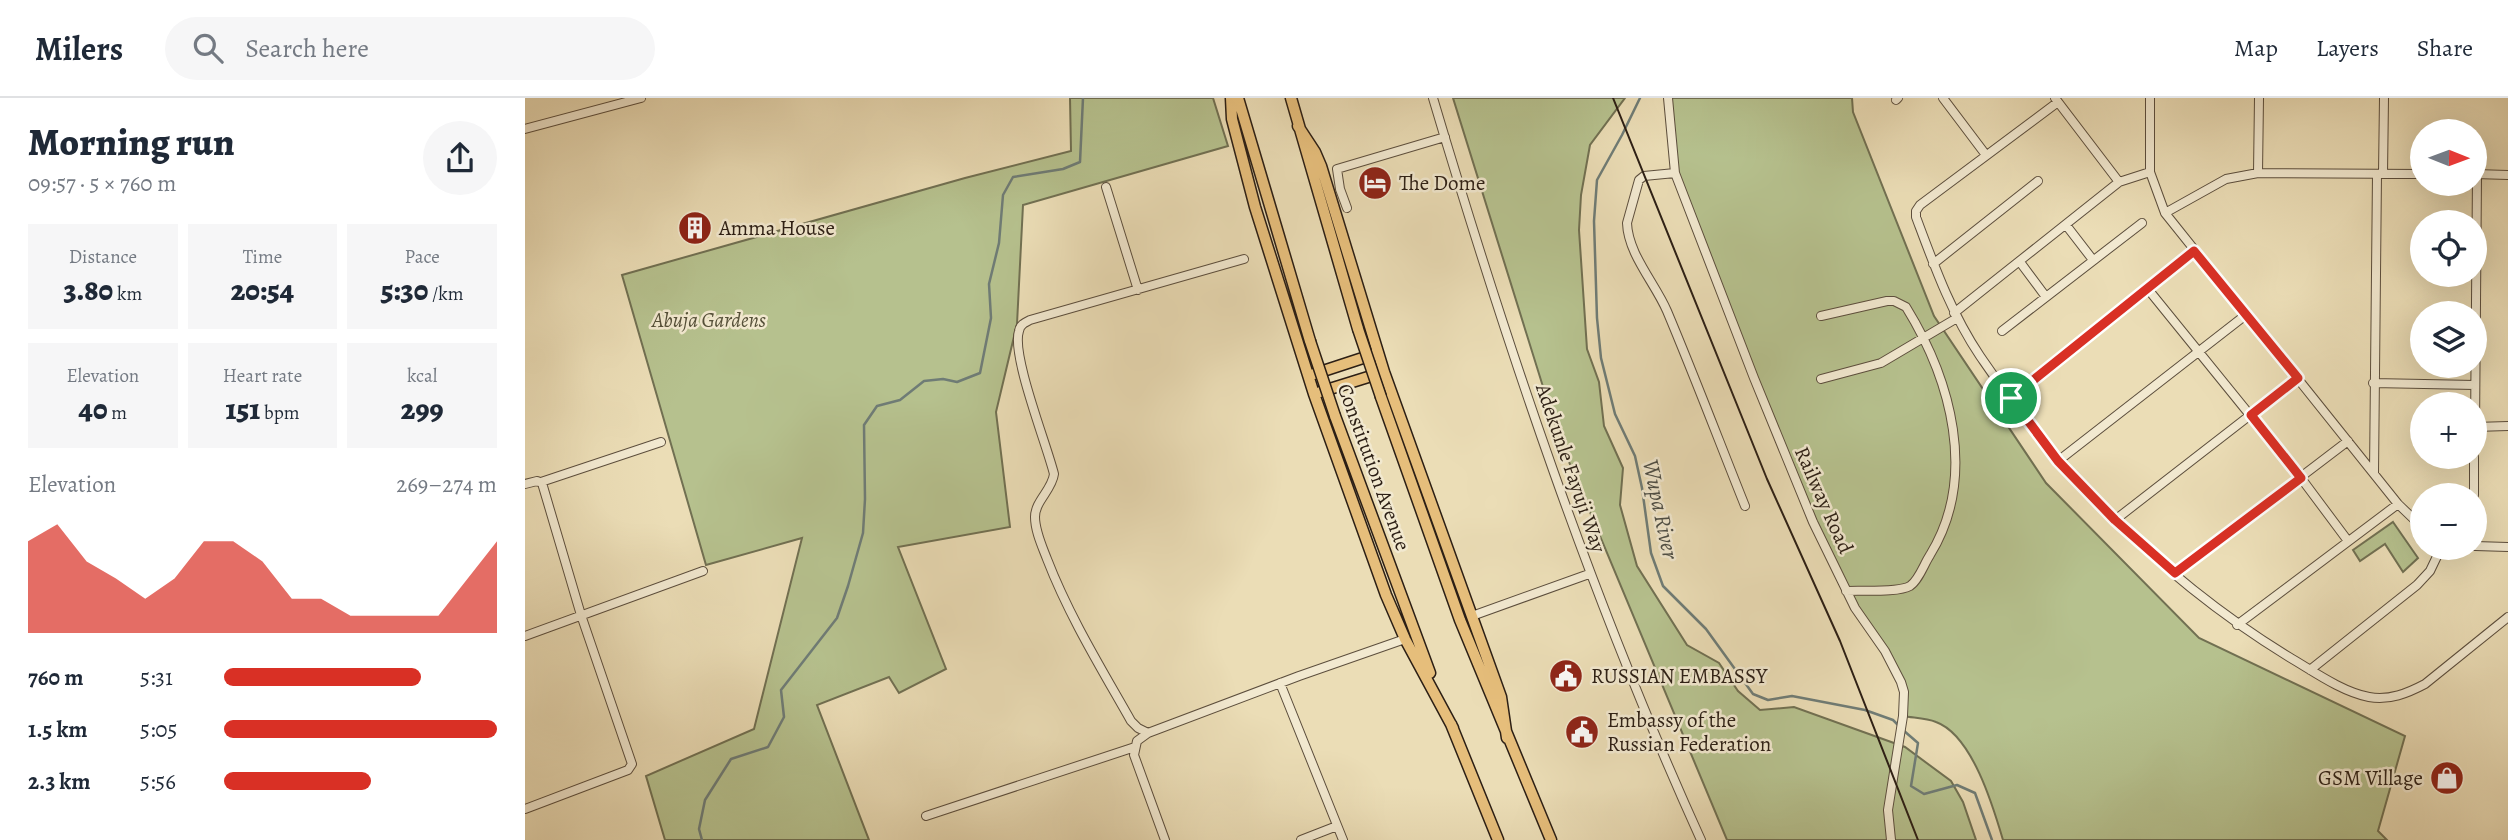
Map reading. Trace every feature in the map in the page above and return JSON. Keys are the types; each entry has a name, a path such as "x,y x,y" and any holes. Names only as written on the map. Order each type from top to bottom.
{"main road":[{"path":"1231,98 1232,120 1255,208 1314,394 1386,595 1405,639 1453,728"},
{"name":"Constitution Avenue","path":"1238,98 1335,416 1415,637 1498,840"},
{"name":"Constitution Avenue","path":"1291,98 1358,329 1381,397 1460,621 1551,840"},
{"path":"1299,126 1321,166 1384,372 1501,697 1507,738"},
{"path":"1308,376 1378,353"},
{"path":"1314,394 1384,372"}],"street":[{"path":"525,129 641,98"},
{"name":"Adekunle Fayuji Way","path":"1433,98 1496,306 1589,574 1701,840"},
{"name":"Railway Road","path":"1668,98 1675,173 1754,379 1812,522 1846,590 1898,672 1903,692 1903,716 1889,798 1891,840"},
{"path":"1943,98 1986,155"},
{"path":"2150,98 2150,172 2165,213 2410,516"},
{"path":"2258,173 2259,98"},
{"path":"2374,473 2380,174 2385,98"},
{"path":"2119,182 2056,100 1920,205 1916,211 1933,264 1955,316 1980,355 2058,461 2115,520 2237,625 2310,670 2369,697 2392,697 2425,684 2508,617"},
{"path":"1347,208 1337,169 1445,138"},
{"path":"1821,379 1881,363 1922,339 1955,316 2119,182 2150,172"},
{"path":"1675,173 1644,176 1639,180 1627,230 1637,257 1666,310 1745,506"},
{"path":"2165,213 2226,179 2258,173 2410,174"},
{"path":"2487,174 2508,174"},
{"path":"1933,264 2038,181"},
{"path":"1106,187 1138,289"},
{"path":"2475,392 2476,196"},
{"path":"2002,331 2142,223"},
{"path":"2066,225 2094,260"},
{"path":"2011,398 2194,251"},
{"path":"1148,733 1131,721 1095,659 1057,584 1040,541 1036,512 1054,474 1023,369 1018,334 1020,327 1030,320 1244,259"},
{"path":"2019,262 2046,297"},
{"path":"2147,288 2251,415 2348,541"},
{"path":"1821,316 1895,301 1906,307 1945,388 1954,429 1956,467 1947,523 1916,581 1903,588 1846,590"},
{"path":"2058,461 2247,314"},
{"path":"2115,520 2298,378"},
{"path":"2374,383 2475,384"},
{"path":"2487,428 2508,426"},
{"path":"2175,573 2348,441"},
{"path":"525,484 541,482 661,442"},
{"path":"525,809 628,770 632,764 581,615 541,482"},
{"path":"2237,625 2398,504"},
{"path":"2487,546 2508,547"},
{"path":"2310,670 2424,578 2434,560"},
{"path":"525,636 703,571"},
{"path":"1472,616 1589,574"},
{"path":"1165,840 1134,755 1137,741 1148,733 1405,639"},
{"path":"1280,684 1343,840"},
{"path":"926,816 1135,747"},
{"path":"1301,840 1337,826"}],"green space":[{"name":"Abuja Gardens","path":"1070,98 1213,98 1228,146 1023,205 1017,324 996,412 1010,527 898,547 946,669 899,693 889,677 817,705 869,840 665,840 646,776 754,729 802,538 706,565 622,275 965,178 1071,151"},
{"path":"1453,98 1625,98 1590,145 1581,195 1579,230 1587,349 1599,382 1604,426 1623,468 1620,505 1637,566 1687,645 1719,663 1738,691 1760,710 1794,707 1905,747 1951,781 1963,802 1976,840 1727,840 1559,438"},
{"path":"1668,98 1852,98 1853,112 1934,316 2046,483 2199,638 2405,736 2378,831 2387,840 2003,840 1979,773 1960,741 1949,729 1936,722 1903,716 1904,692 1813,522 1675,173"},
{"path":"2393,522 2410,546 2410,560 2416,560 2403,572 2385,544 2360,561 2353,550"}],"waterway":[{"path":"702,840 699,829 705,800 731,759 768,747 784,717 781,690 837,618 863,533 864,425 877,406 900,400 924,381 943,379 957,382 980,373 991,318 989,284 999,243 1003,195 1013,177 1063,169 1080,162 1083,98"},
{"name":"Wupa River","path":"1640,98 1597,180 1594,221 1597,318 1601,358 1615,414 1635,456 1651,553 1663,586 1706,629 1753,694 1768,700 1792,696 1865,710 1893,720 1898,725"},
{"name":"Wupa River","path":"1903,730 1918,743 1911,786 1924,794 1957,785 1975,793 1992,840"}],"tram line":[{"path":"1613,98 1767,479 1840,641 1918,840"}],"place":[{"name":"The Dome","path":"1375,183"},
{"name":"Amma House","path":"695,228"},
{"name":"RUSSIAN EMBASSY","path":"1566,676"},
{"name":"Embassy of the Russian Federation","path":"1582,732"},
{"name":"GSM Village","path":"2447,778"}],"route":[{"path":"2194,251 2298,378 2251,415 2301,478 2175,573 2115,520 2058,461 2011,398 2194,251"}]}
